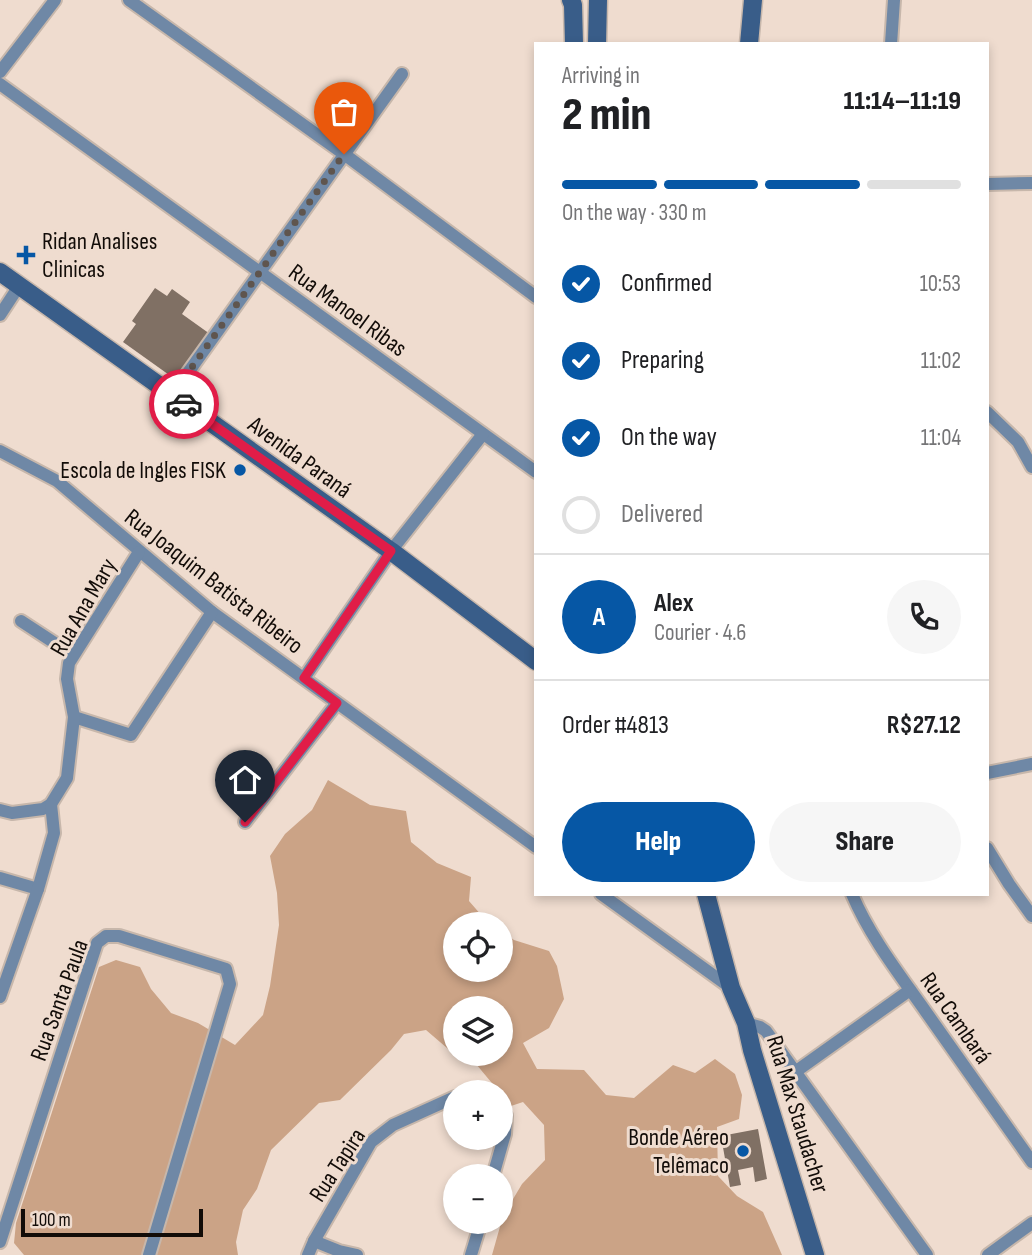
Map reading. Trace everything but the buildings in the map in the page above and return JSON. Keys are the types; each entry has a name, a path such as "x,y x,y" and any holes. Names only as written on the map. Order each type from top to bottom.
{"main road":[{"path":"597,42 598,0"},
{"path":"749,42 753,0"},
{"path":"573,2 574,42"},
{"name":"Avenida Paraná","path":"0,272 391,551 534,659"},
{"name":"Rua Max Staudacher","path":"707,896 731,988 746,1023 815,1255"}],"street":[{"path":"0,72 55,0"},
{"path":"129,0 344,154 534,296"},
{"path":"891,42 894,0"},
{"path":"172,395 402,74"},
{"name":"Rua Manoel Ribas","path":"0,85 534,471"},
{"path":"989,184 1032,183"},
{"path":"0,315 19,286"},
{"path":"989,414 1018,442 1032,467"},
{"path":"304,678 391,551 483,434"},
{"name":"Rua Joaquim Batista Ribeiro","path":"0,451 57,481 212,612 534,846"},
{"name":"Rua Ana Mary","path":"47,807 67,778 74,717 67,679 69,663 139,552"},
{"path":"74,717 131,735 212,612"},
{"path":"21,621 73,655"},
{"path":"245,822 337,703"},
{"path":"989,774 1032,764"},
{"path":"0,810 12,813 47,807 54,833 38,889 0,998"},
{"path":"989,851 1032,916"},
{"path":"0,878 38,889"},
{"path":"604,896 731,988"},
{"name":"Rua Cambará","path":"853,896 871,930 910,990 1032,1162"},
{"name":"Rua Santa Paula","path":"0,1242 97,943 106,936 119,936 226,969 230,984 149,1255"},
{"path":"796,1072 910,990"},
{"path":"746,1023 766,1031 927,1255"},
{"name":"Rua Tapira","path":"308,1255 372,1142 393,1125 443,1102"},
{"path":"988,1255 1032,1223"},
{"path":"471,1255 477,1234"},
{"path":"314,1241 357,1255"}],"shaded area":[{"path":"328,780 370,805 406,811 411,842 437,863 471,877 469,901 479,912 443,912 443,982 513,982 513,939 549,951 557,966 564,999 549,1028 523,1043 537,1069 584,1070 606,1095 634,1098 673,1065 695,1073 715,1059 735,1074 742,1095 739,1119 717,1127 718,1176 737,1196 763,1212 782,1255 492,1255 498,1234 513,1234 513,1199 522,1184 545,1160 544,1125 523,1102 513,1105 513,1080 489,1080 478,1066 513,1066 513,996 443,996 443,1045 426,1030 404,1034 340,1100 319,1103 271,1150 257,1189 243,1210 236,1242 238,1255 24,1255 14,1243 16,1223 99,967 116,960 140,967 151,989 171,1013 198,1023 235,1045 263,1015 270,986 279,925 277,893 270,856 285,834 312,810"}],"way so far":[{"path":"184,404 172,395 344,154"}],"place":[{"name":"Ridan Analises Clinicas","path":"26,255"},
{"name":"Escola de Ingles FISK","path":"240,470"},
{"name":"Bonde Aéreo Telêmaco","path":"743,1151"}],"route":[{"path":"184,404 391,551 304,678 337,703 245,822"}]}
